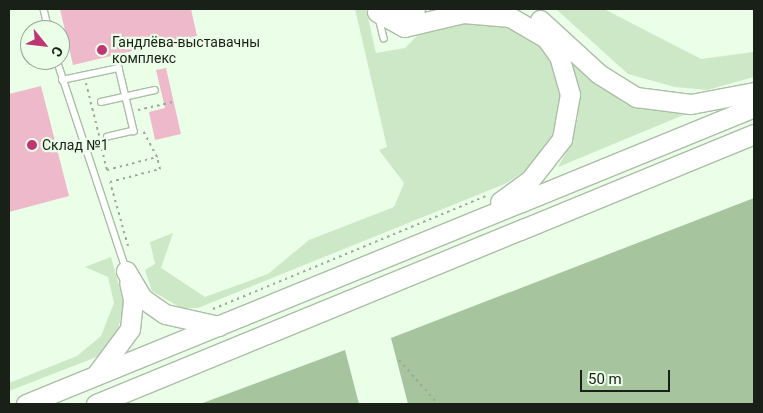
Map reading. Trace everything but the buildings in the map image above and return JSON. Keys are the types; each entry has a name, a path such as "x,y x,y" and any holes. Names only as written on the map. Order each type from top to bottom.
{"highway":[{"path":"402,9 415,9"},
{"path":"521,9 560,36 618,89 636,98 691,104 754,92"},
{"path":"377,10 404,27 463,13 510,17 546,38 559,56 570,94 562,139 530,180 474,220"},
{"path":"26,404 223,326 474,220 754,107"},
{"path":"96,404 754,134"},
{"path":"129,263 142,298 164,314 198,325 223,326"},
{"path":"95,377 130,329 133,300 129,263"}],"lane":[{"path":"377,10 384,38"},
{"path":"62,80 114,65 119,68 134,131 108,137"},
{"path":"60,70 119,250 129,263"},
{"path":"101,102 155,90"}],"path":[{"path":"138,110 140,119"},
{"path":"129,263 129,246 110,182 160,169 152,143 146,144 142,127"},
{"path":"108,170 157,157"},
{"path":"209,310 489,195"},
{"path":"119,250 129,246"},
{"path":"399,360 438,404"}],"green space":[{"path":"355,9 366,9 376,53 405,48 418,35 452,21 490,20 541,40 564,83 552,144 535,164 507,183 198,308 181,308 152,291 145,270 155,264 150,242 173,233 161,268 205,297 268,274 309,240 394,207 404,183 379,150 387,147"},
{"path":"556,9 604,9 701,59 754,52 754,77 707,90 675,87 628,74"},
{"path":"559,44 611,93 648,110 686,114 558,167 571,144 578,117 577,90"},
{"path":"754,198 754,404 408,404 391,338"},
{"path":"111,257 125,307 117,331 99,356 9,391 9,383 77,356 101,336 114,303 108,277 85,267"},
{"path":"345,350 359,404 200,404"}],"place":[{"name":"Гандлёва-выставачны комплекс","path":"102,50"},
{"name":"Склад №1","path":"32,145"}]}
